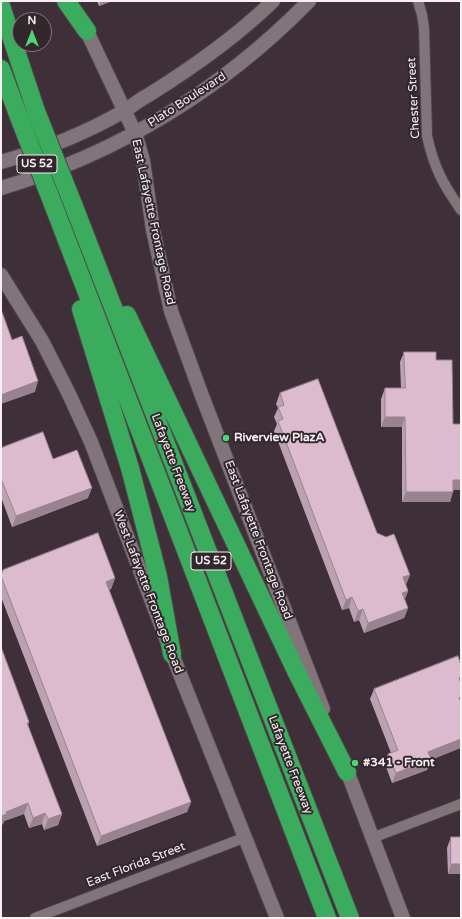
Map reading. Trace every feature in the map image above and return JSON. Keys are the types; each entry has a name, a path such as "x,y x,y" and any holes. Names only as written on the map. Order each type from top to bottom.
{"highway":[{"path":"66,1 87,31"},
{"name":"Lafayette Freeway","path":"1,6 36,111 350,918"},
{"name":"Lafayette Freeway","path":"1,69 328,918"},
{"path":"75,210 133,327 296,672 347,772"},
{"path":"58,217 79,301 130,468 158,576 172,654"}],"main road":[{"name":"East Lafayette Frontage Road","path":"72,1 125,110 135,134 143,161 153,230 171,311 403,918"},
{"name":"Plato Boulevard","path":"1,162 41,149 83,132 125,110 181,75 254,19 273,1"},
{"name":"Plato Boulevard","path":"1,188 70,165 135,134 162,118 225,76 264,44 309,1"},
{"name":"West Lafayette Frontage Road","path":"1,275 42,341 71,398 93,449 172,654 277,918"}],"street":[{"name":"Chester Street","path":"418,1 424,28 428,136 431,153 441,179 461,210"},
{"path":"372,838 461,804"},
{"name":"East Florida Street","path":"35,918 246,837"}],"shaded area":[{"path":"1,1 461,1 461,918 1,918"}],"building":[{"path":"1,309 12,340 22,336 38,381 1,395"},
{"path":"404,352 436,352 436,360 452,360 453,424 461,424 461,480 453,480 453,492 406,492 405,417 385,417 385,388 405,388"},
{"path":"318,379 377,533 386,537 394,534 410,575 403,577 408,591 402,593 408,608 368,623 363,609 358,611 352,597 346,600 278,421 283,419 278,407 284,405 280,393"},
{"path":"43,432 53,459 77,450 92,488 16,516 1,481 1,448"},
{"path":"98,533 115,578 106,582 191,802 101,836 1,576 3,570"},
{"path":"1,647 29,722 27,723 62,814 48,819 45,813 33,818 28,803 6,812 7,814 1,816"},
{"path":"458,656 461,665 461,677 459,678 461,684 461,697 459,698 461,702 461,739 428,752 431,759 396,773 388,754 398,750 374,689"},
{"path":"451,837 461,837 461,864 451,864"}],"place":[{"name":"Riverview PlazA","path":"226,438"},
{"name":"#341 - Front","path":"355,763"}]}
